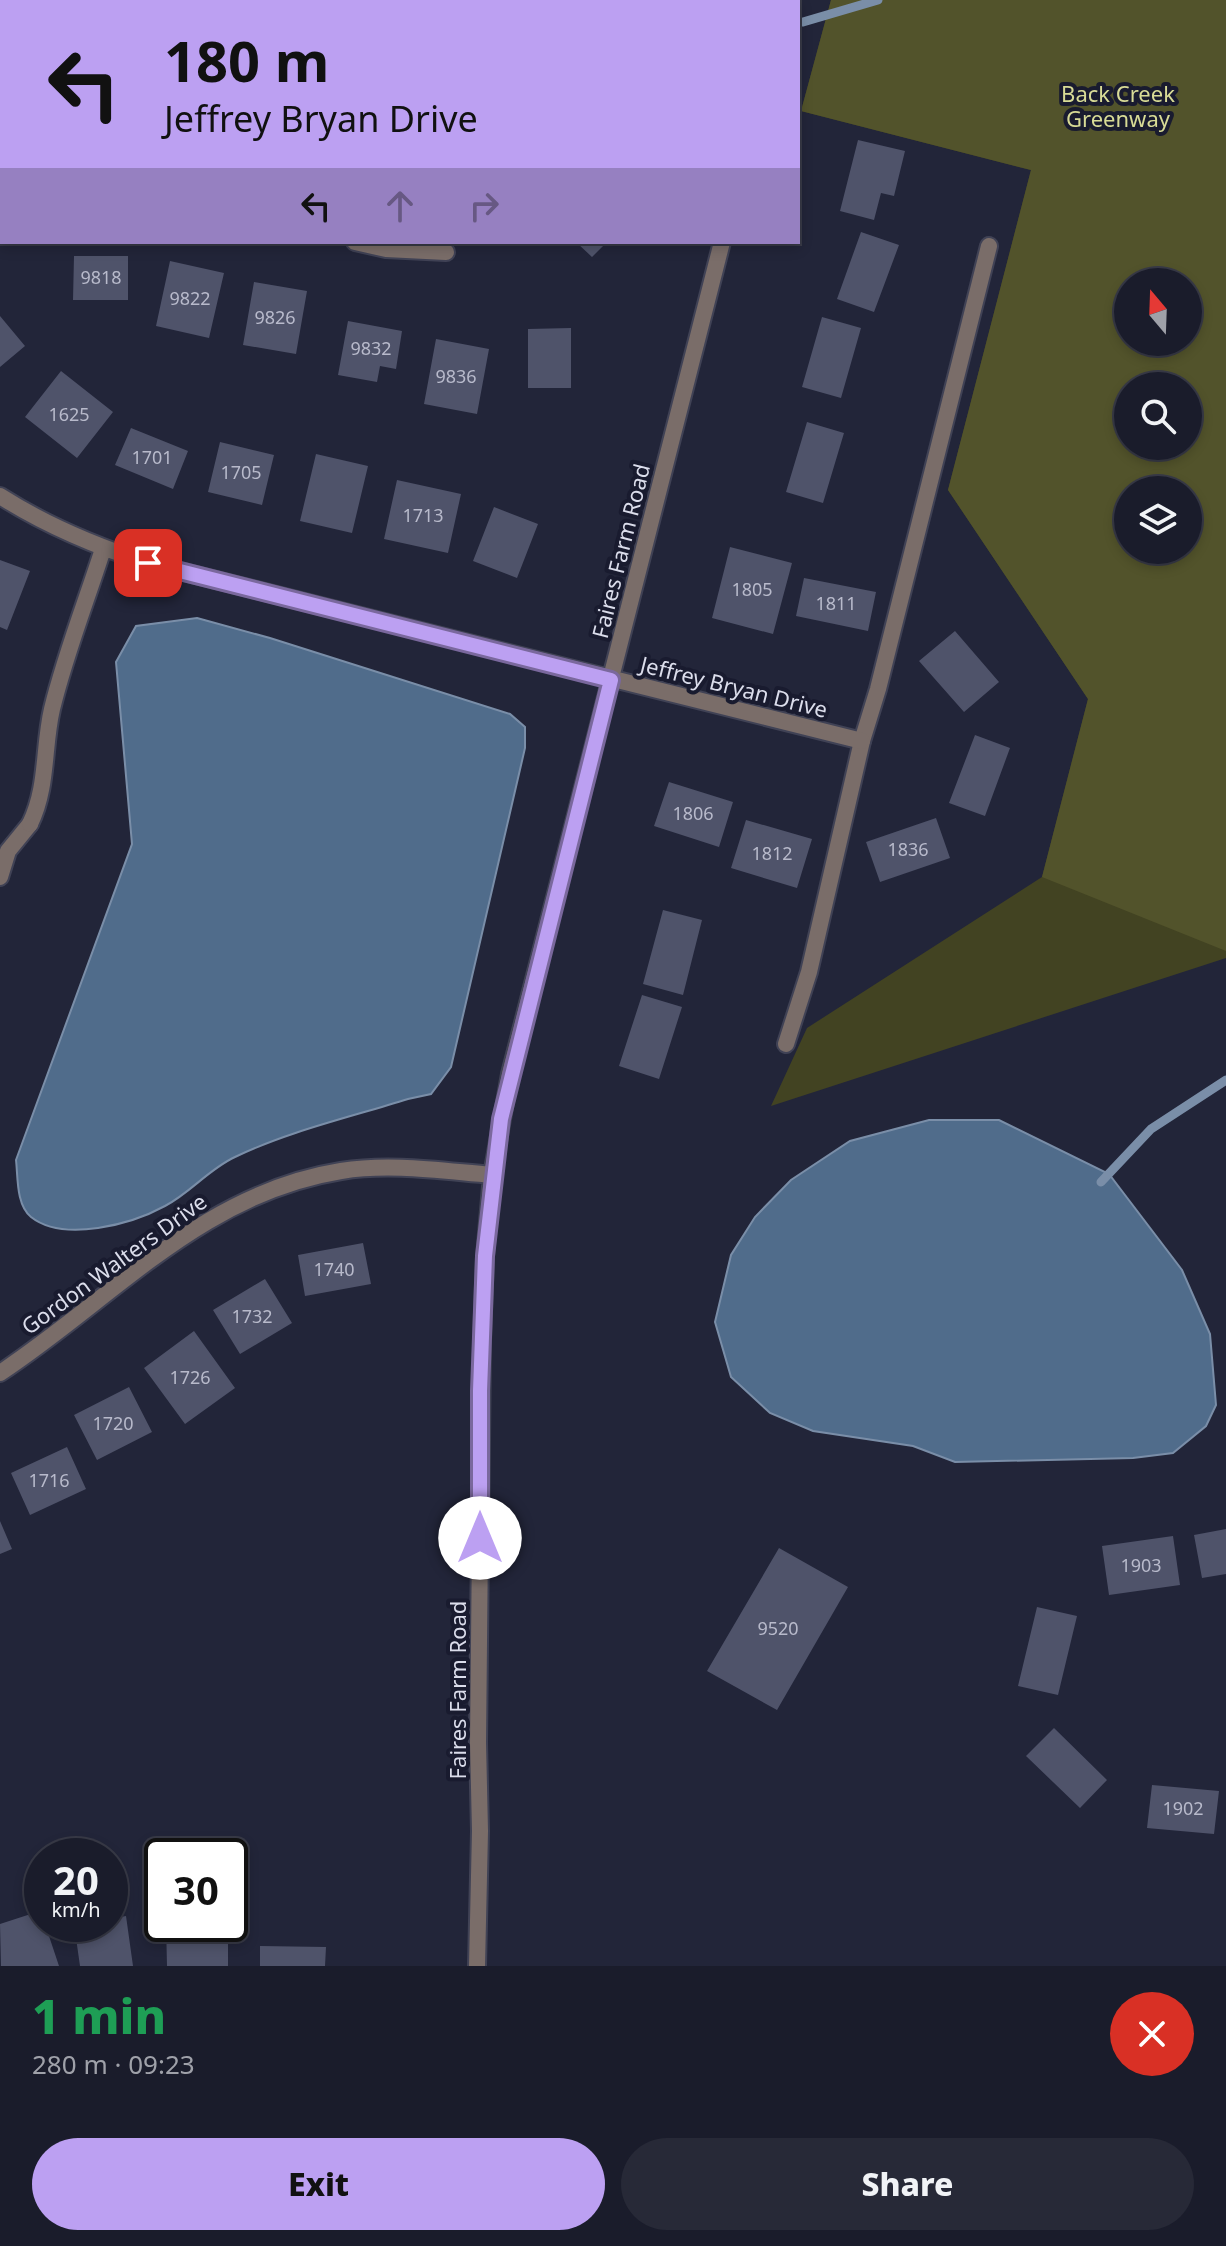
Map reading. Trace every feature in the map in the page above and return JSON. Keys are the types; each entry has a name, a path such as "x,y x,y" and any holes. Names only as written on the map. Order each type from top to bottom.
{"street":[{"path":"364,244 386,249 446,252"},
{"name":"Faires Farm Road","path":"477,1966 480,1391 485,1256 492,1175 510,1074 721,244"},
{"path":"786,1044 809,972 862,741 878,689 989,246"},
{"name":"Jeffrey Bryan Drive","path":"0,496 58,530 148,563 862,741"},
{"path":"0,877 8,851 30,824 43,791 47,731 53,703 103,549"},
{"name":"Gordon Walters Drive","path":"0,1373 177,1240 249,1198 301,1180 343,1171 399,1167 492,1175"}],"green space":[{"name":"Back Creek Greenway","path":"831,0 1226,0 1226,958 771,1106 807,1028 1042,877 1088,699 948,490 1031,170 801,111"},
{"name":"Back Creek Greenway","path":"831,0 1226,0 1226,951 1042,877 1088,699 948,490 1031,170 801,111"}],"water":[{"path":"197,618 510,714 525,727 525,748 451,1067 431,1094 320,1125 256,1148 226,1162 174,1201 135,1219 98,1228 61,1229 45,1225 26,1212 19,1190 16,1160 132,844 116,662 136,626"},
{"path":"929,1120 999,1120 1109,1174 1182,1270 1210,1334 1216,1405 1206,1426 1173,1453 1133,1458 955,1462 913,1446 813,1431 770,1413 731,1377 715,1322 731,1255 755,1217 791,1180 850,1141"}],"building":[{"path":"858,140 905,151 894,196 881,193 874,220 840,211"},
{"path":"861,232 899,245 874,312 837,299"},
{"path":"578,244 605,244 592,257"},
{"path":"74,256 128,256 128,300 73,300"},
{"path":"170,261 224,273 209,338 156,326"},
{"path":"254,282 307,291 296,354 243,345"},
{"path":"0,316 25,346 0,367"},
{"path":"822,317 861,328 841,398 802,387"},
{"path":"348,321 402,331 396,369 380,366 377,382 338,375"},
{"path":"571,328 571,388 528,388 528,329"},
{"path":"436,339 489,349 477,414 424,404"},
{"path":"61,371 113,412 77,458 25,417"},
{"path":"807,422 844,433 823,503 786,492"},
{"path":"131,428 188,451 173,489 115,465"},
{"path":"220,442 274,455 262,505 208,492"},
{"path":"316,454 368,466 352,533 300,521"},
{"path":"397,480 461,494 448,553 384,539"},
{"path":"494,507 538,524 517,578 473,561"},
{"path":"730,547 792,563 773,634 712,618"},
{"path":"0,560 30,571 7,630 0,627"},
{"path":"804,578 876,592 868,631 796,616"},
{"path":"955,631 999,682 964,712 919,661"},
{"path":"975,735 1010,748 985,816 949,803"},
{"path":"669,782 733,802 719,847 654,826"},
{"path":"936,818 950,858 880,882 866,842"},
{"path":"746,820 812,839 797,888 731,868"},
{"path":"663,910 702,920 683,995 643,984"},
{"path":"642,995 682,1007 659,1079 619,1066"},
{"path":"363,1243 371,1284 305,1296 298,1255"},
{"path":"265,1279 292,1323 240,1354 213,1310"},
{"path":"194,1331 235,1388 185,1424 144,1368"},
{"path":"129,1387 152,1432 97,1460 74,1415"},
{"path":"67,1447 86,1489 30,1515 11,1473"},
{"path":"0,1521 12,1549 0,1554"},
{"path":"1226,1529 1226,1574 1202,1578 1194,1535"},
{"path":"1173,1536 1180,1585 1109,1595 1102,1546"},
{"path":"779,1548 848,1587 777,1710 707,1671"},
{"path":"1037,1607 1077,1616 1058,1695 1018,1686"},
{"path":"1054,1728 1107,1780 1080,1808 1026,1756"},
{"path":"1152,1785 1219,1791 1214,1834 1147,1828"},
{"path":"24,1916 24,1942 51,1942 59,1966 1,1966 0,1924"},
{"path":"128,1930 133,1966 80,1966 77,1942 128,1942"},
{"path":"166,1942 228,1942 228,1966 167,1966"},
{"path":"260,1946 326,1947 325,1966 260,1966"}],"waterway":[{"path":"803,22 878,0"},
{"path":"1101,1182 1151,1129 1226,1080"}],"route":[{"path":"148,563 611,680 510,1074 492,1175 485,1256 480,1391 480,1538"}]}
